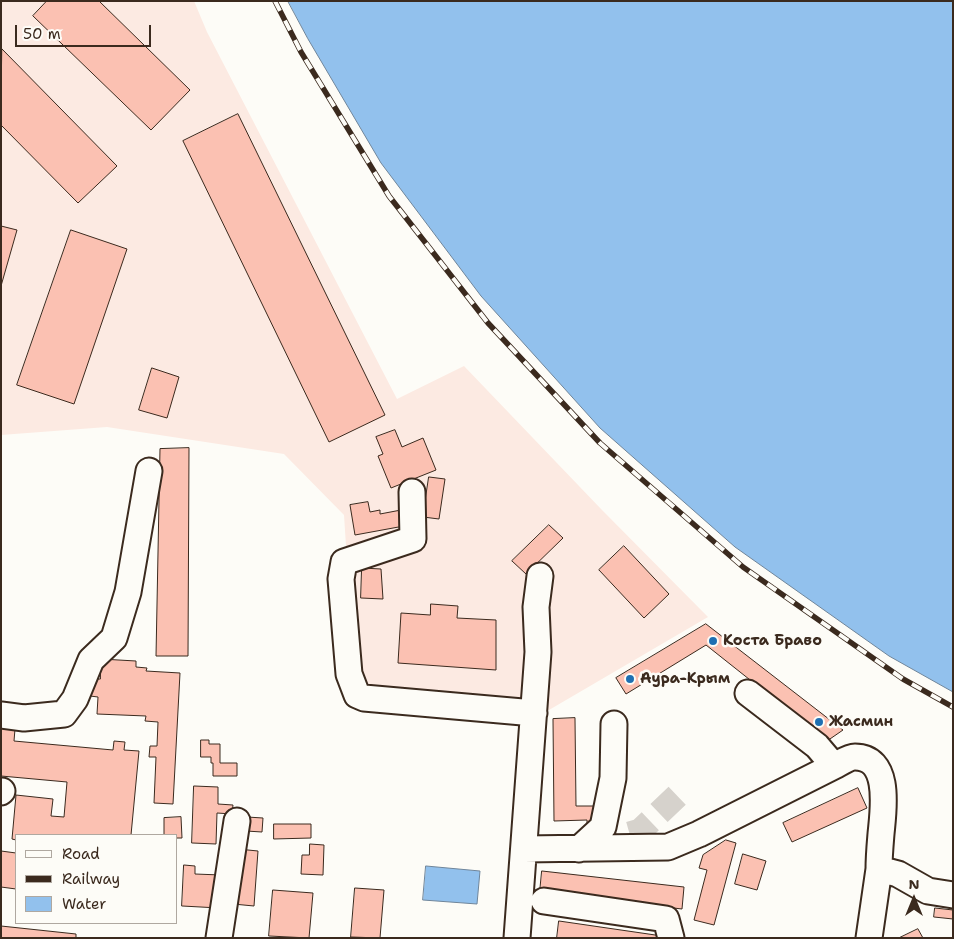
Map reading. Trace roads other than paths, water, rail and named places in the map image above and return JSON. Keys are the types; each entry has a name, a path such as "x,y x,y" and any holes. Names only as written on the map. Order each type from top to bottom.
{"street":[{"path":"1,715 24,718 64,714 75,699 91,660 114,638 128,592 149,471"},
{"path":"412,492 412,539 344,562 342,579 349,674 357,695 364,698 534,713"},
{"path":"517,938 538,652 536,607 540,576"},
{"path":"748,693 817,746 834,766"},
{"path":"579,849 603,827 613,778 614,724"},
{"path":"524,849 668,847 699,834 854,757 866,759 875,766 881,776 888,872 869,938"},
{"path":"220,938 237,821"},
{"path":"888,872 928,891 952,895"},
{"path":"544,901 666,919 671,938"}],"water":[{"path":"288,1 953,1 953,692 889,656 735,547 600,428 481,296 381,163 308,39"},
{"path":"426,866 480,871 477,904 423,900"}],"tunnel":[{"path":"594,844 640,831 678,795"}],"railway":[{"path":"275,1 301,52 389,196 488,323 600,443 743,567 903,679 953,707"}],"place":[{"name":"Коста Браво","path":"713,641"},
{"name":"Аура-Крым","path":"630,679"},
{"name":"Жасмин","path":"819,722"}]}
